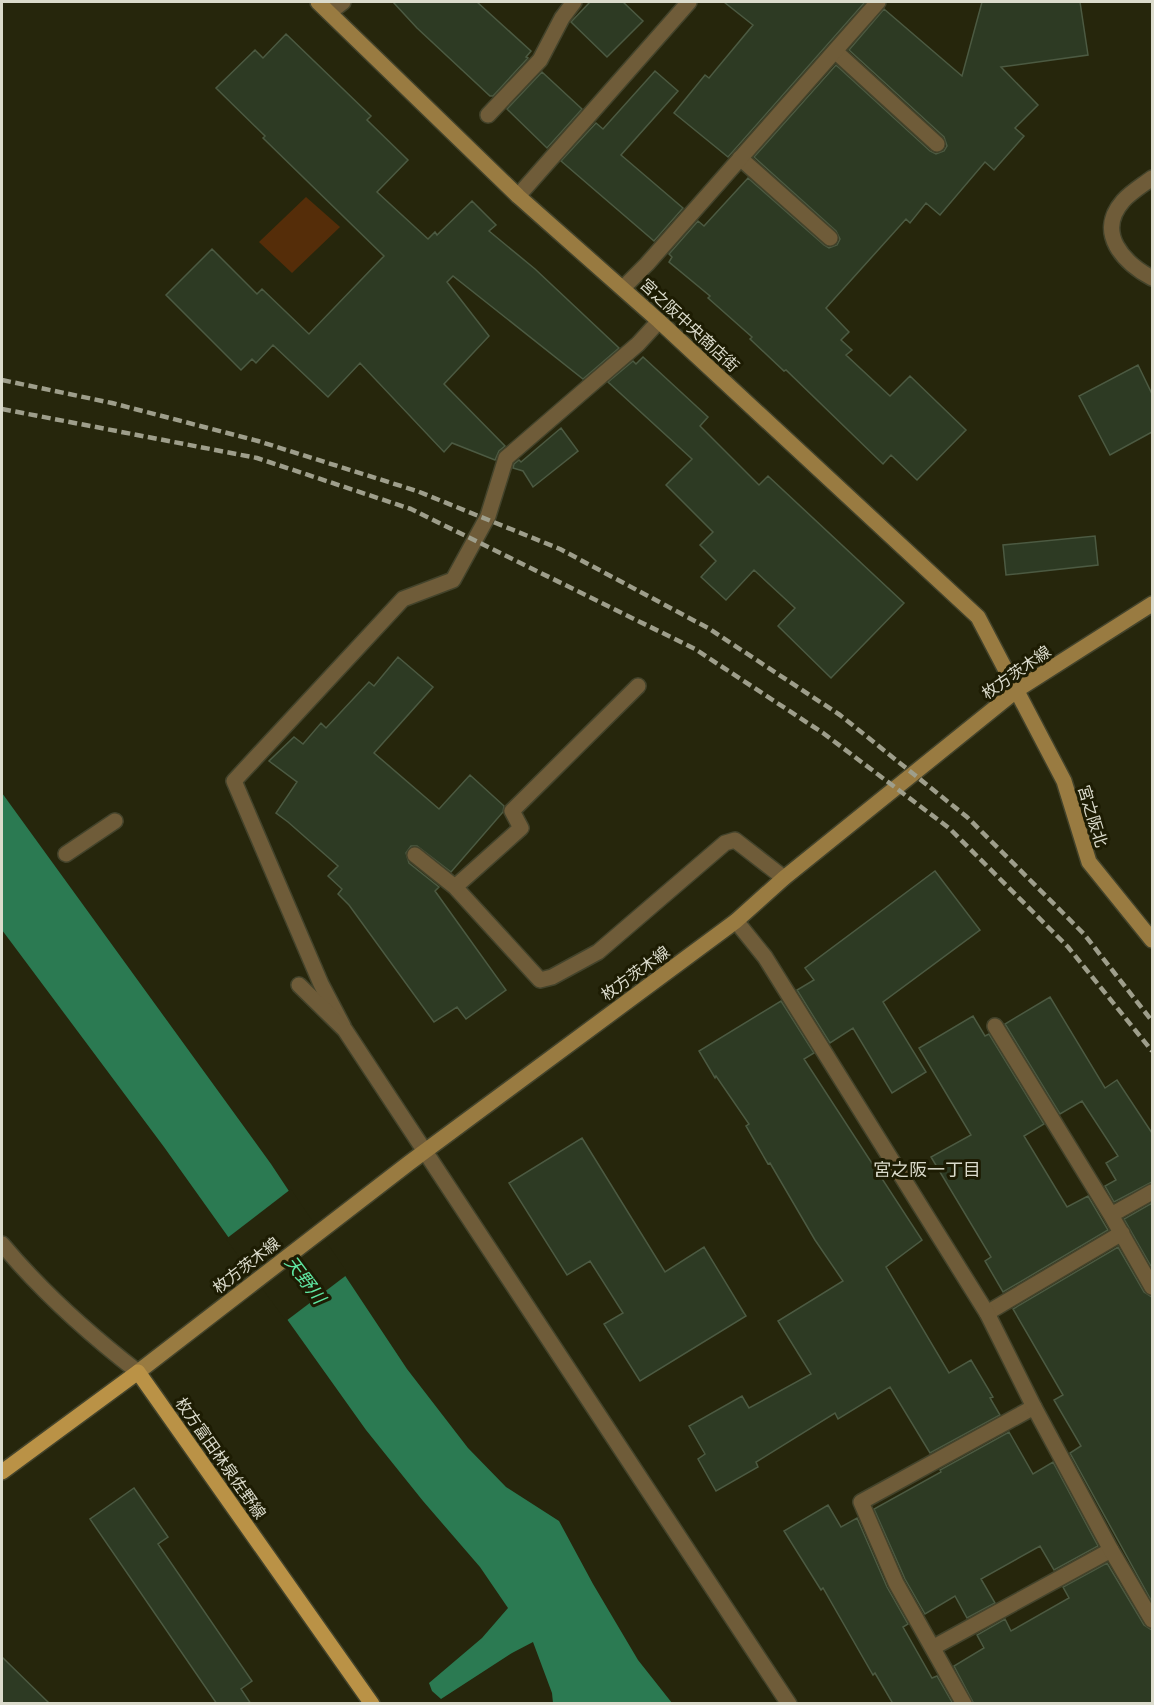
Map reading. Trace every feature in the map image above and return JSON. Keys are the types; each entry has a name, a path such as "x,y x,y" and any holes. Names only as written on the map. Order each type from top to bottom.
{"main road":[{"name":"宮之阪中央商店街","path":"318,2 518,196 659,321 978,617 1017,690"},
{"name":"枚方茨木線","path":"138,1372 409,1162 736,921 784,878 1017,690 1152,604"},
{"name":"宮之阪北","path":"1017,690 1064,781 1089,862 1152,940"},
{"path":"2,1472 138,1372"},
{"name":"枚方富田林泉佐野線","path":"138,1372 372,1704"}],"street":[{"path":"330,12 343,2"},
{"path":"488,115 540,60 562,18 574,2"},
{"path":"518,196 689,2"},
{"path":"622,288 647,264 878,2"},
{"path":"835,51 937,144"},
{"path":"740,158 830,238"},
{"path":"1152,178 1122,202 1111,224 1114,244 1130,265 1152,278"},
{"path":"659,321 638,344 506,458 488,516 453,580 403,598 234,781 321,984 345,1030 789,1704"},
{"path":"455,888 521,828 512,811 638,686"},
{"path":"66,854 114,821"},
{"path":"416,855 455,888 540,980 552,977 598,952 725,843 735,840 784,878"},
{"path":"736,921 765,957 987,1313 1034,1407 1111,1550 1152,1620"},
{"path":"299,985 345,1030"},
{"path":"995,1026 1122,1233 1152,1287"},
{"path":"1111,1215 1152,1192"},
{"path":"987,1313 1122,1233"},
{"path":"2,1244 15,1261 91,1335 138,1372"},
{"path":"964,1704 896,1583 861,1502 1034,1407"},
{"path":"934,1647 1111,1550"}],"shaded area":[{"path":"306,197 340,227 292,273 259,242"}],"water":[{"name":"天野川","path":"2,793 271,1164 407,1369 468,1448 506,1487 559,1521 638,1660 672,1703 553,1703 552,1693 533,1642 441,1699 432,1691 429,1683 482,1638 508,1608 480,1567 366,1430 164,1147 2,930"}],"pier":[{"path":"291,1189 348,1274 286,1321 226,1239"}],"building":[{"path":"393,2 477,2 531,51 526,57 528,58 493,96 490,96 417,28"},
{"path":"590,2 623,2 643,21 607,57 571,22"},
{"path":"724,2 865,2 728,157 674,113 705,75 709,78 753,25"},
{"path":"982,2 1080,2 1088,55 1001,67 1038,105 1015,128 1024,136 994,170 985,162 940,215 926,203 910,223 906,219 826,308 849,332 841,340 852,350 846,355 890,396 910,376 966,430 917,480 891,455 883,464 786,370 784,371 750,339 752,337 708,298 710,296 669,262 672,257 669,254 698,221 704,226 748,178 824,245 829,248 837,245 840,239 836,231 754,157 836,65 930,151 936,154 944,151 947,146 944,137 849,50 884,9 962,76"},
{"path":"286,34 371,116 367,120 408,160 377,192 428,239 435,232 437,235 472,201 496,225 489,231 535,269 619,348 583,379 453,276 447,282 489,336 444,384 505,446 499,451 495,460 452,443 444,452 360,363 328,397 273,345 256,363 252,359 241,370 166,295 212,249 257,294 262,289 309,334 384,256 263,138 265,136 216,88 255,50 263,58"},
{"path":"655,71 678,91 621,155 683,208 654,241 561,161 596,123 603,129"},
{"path":"542,72 582,109 547,148 507,109"},
{"path":"643,357 708,417 700,426 759,485 768,476 904,603 831,678 778,626 795,608 754,570 726,600 701,577 716,561 700,545 713,532 666,485 692,459 608,382 633,361 636,364"},
{"path":"1138,365 1152,394 1152,432 1110,455 1079,396"},
{"path":"561,428 578,451 533,487 523,471 513,468 514,464 519,460 521,462"},
{"path":"1095,536 1098,565 1006,575 1003,545"},
{"path":"398,657 433,687 374,753 439,809 470,775 504,806 503,812 451,872 417,846 411,846 406,853 409,863 439,887 435,891 506,990 466,1019 457,1007 434,1022 349,905 338,894 342,889 328,876 338,866 276,813 297,782 269,761 294,737 303,744 321,723 326,728 369,682 374,686"},
{"path":"935,871 980,930 883,1002 926,1072 892,1093 853,1028 830,1043 797,990 814,980 805,968"},
{"path":"1050,997 1105,1088 1117,1080 1152,1133 1152,1182 1114,1202 1105,1186 1116,1180 1106,1163 1118,1156 1082,1101 1060,1114 1005,1024"},
{"path":"781,1001 814,1053 804,1059 922,1240 886,1267 949,1373 971,1360 993,1397 990,1398 1000,1415 930,1453 890,1387 838,1419 835,1413 756,1462 758,1467 716,1491 698,1459 705,1454 689,1426 742,1396 749,1408 811,1374 778,1321 843,1281 815,1240 770,1163 768,1164 746,1126 749,1124 716,1076 715,1078 699,1051"},
{"path":"973,1016 985,1036 989,1034 1044,1124 1024,1136 1067,1207 1088,1196 1108,1230 1003,1292 985,1261 991,1257 931,1157 971,1135 919,1048"},
{"path":"582,1138 665,1272 704,1247 746,1316 640,1381 604,1324 623,1313 590,1261 567,1275 509,1183"},
{"path":"1152,1203 1152,1268 1124,1219"},
{"path":"1118,1247 1144,1292 1152,1297 1152,1602 1070,1453 1081,1446 1054,1400 1063,1395 1013,1309"},
{"path":"1009,1432 1033,1474 1053,1462 1098,1546 1054,1570 1040,1546 981,1579 995,1603 967,1618 955,1596 925,1614 905,1579 874,1509"},
{"path":"134,1488 168,1537 158,1544 252,1681 241,1689 251,1704 217,1704 90,1519"},
{"path":"828,1505 841,1527 857,1518 887,1587 908,1624 903,1627 932,1678 937,1676 953,1704 889,1704 892,1702 875,1673 873,1675 823,1588 821,1590 784,1531"},
{"path":"1107,1563 1144,1625 1152,1630 1152,1704 974,1704 954,1666 984,1648 977,1635 1005,1619 1011,1631 1069,1598 1063,1587"},
{"path":"2,1657 50,1704 2,1704"}],"railway":[{"path":"2,380 112,403 258,441 417,491 560,549 708,628 840,715 967,817 1084,934 1152,1021"},
{"path":"2,409 257,458 411,509 695,649 823,733 949,828 1068,947 1152,1051"}],"district":[{"name":"宮之阪一丁目","path":"927,1170"}]}
